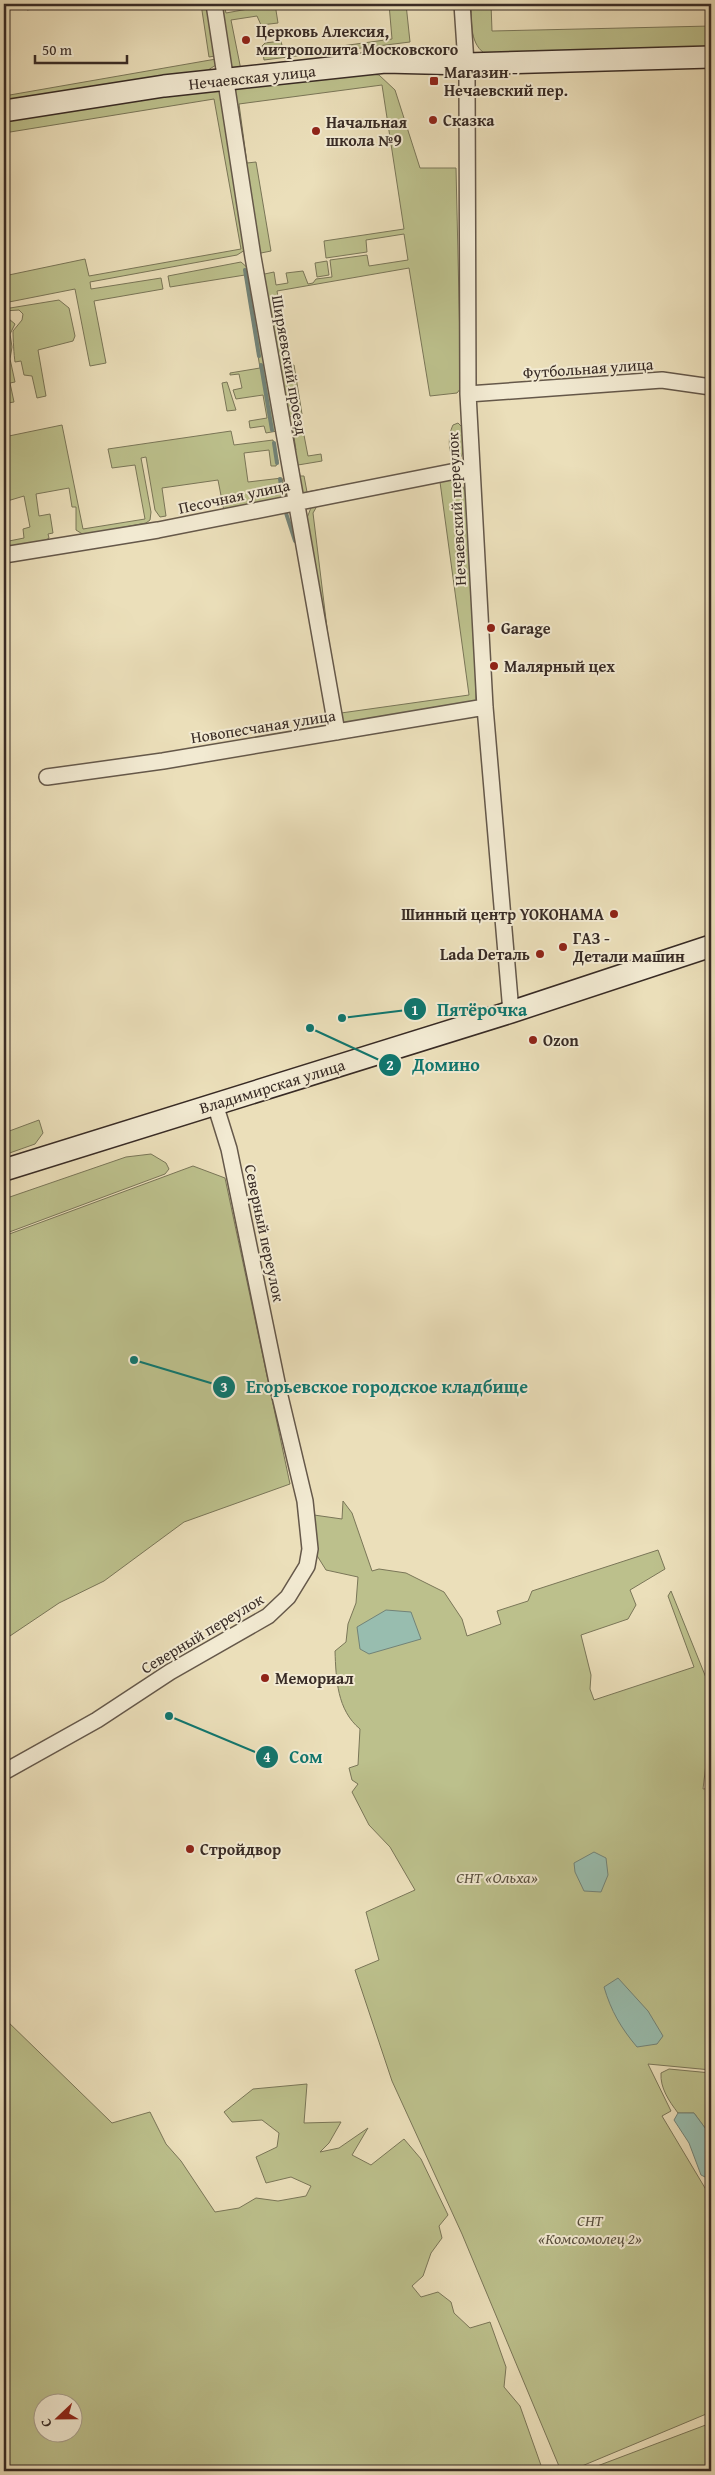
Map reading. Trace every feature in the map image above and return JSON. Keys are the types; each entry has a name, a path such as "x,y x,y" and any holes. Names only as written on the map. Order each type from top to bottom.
{"street":[{"name":"Ширяевский проезд","path":"214,4 236,157 338,732"},
{"name":"Нечаевский переулок","path":"462,4 466,64 468,394 485,706 511,1012"},
{"name":"Нечаевская улица","path":"4,111 164,86 385,62 466,64 711,57"},
{"name":"Футбольная улица","path":"468,394 662,380 711,387"},
{"name":"Песочная улица","path":"4,555 158,530 296,501 472,468"},
{"name":"Новопесчаная улица","path":"46,777 163,761 485,706"},
{"name":"Владимирская улица","path":"4,1170 511,1012 711,946"},
{"name":"Северный переулок","path":"4,1772 97,1720 170,1672 268,1616 288,1596 307,1566 310,1549 305,1500 279,1392 229,1149 215,1104"}],"green space":[{"path":"26,4 63,4 27,10"},
{"path":"201,4 208,4 215,56 209,57"},
{"path":"218,4 224,4 226,13 275,4 278,23 261,25 257,16 231,20 241,70 230,72"},
{"path":"389,4 406,4 410,42 264,60 262,46 265,43 281,41 284,54 392,39"},
{"path":"471,4 491,4 492,31 711,26 711,47 484,53 479,48 474,37"},
{"path":"410,48 410,52 265,66 265,64"},
{"path":"216,59 216,65 208,70 4,103 4,96"},
{"path":"370,74 379,75 395,90 420,168 456,168 461,388 457,393 430,396 409,268 277,291 289,366 294,365 302,414 285,418 260,275 274,272 276,285 288,283 286,273 303,271 308,284 313,283 316,279 332,277 330,260 367,255 369,266 408,260 404,234 366,240 367,252 326,258 324,241 404,229 382,85 239,104 247,163 256,162 271,251 256,254 233,89"},
{"path":"220,90 245,250 237,255 90,282 91,289 161,278 163,289 94,301 106,363 90,366 75,289 4,303 4,276 85,259 89,276 241,249 214,99 4,133 4,119 81,106"},
{"path":"327,261 329,275 317,277 315,263"},
{"path":"241,262 249,269 277,431 266,433 264,426 250,428 249,421 267,418 263,395 236,399 233,390 242,388 239,374 230,375 230,373 260,368 245,275 170,287 168,276"},
{"path":"59,300 69,308 75,336 73,341 38,350 46,396 37,398 32,376 24,375 21,361 15,362 13,331 22,320 23,314 19,310 4,311 4,309"},
{"path":"9,314 9,319 15,324 10,334 12,347 10,359 15,382 10,383 14,402 8,403 4,381 4,315"},
{"path":"227,382 236,410 227,411 222,383"},
{"path":"458,423 463,428 464,446 462,455 457,461 451,455 449,439 453,425"},
{"path":"62,425 83,529 145,519 135,465 112,468 108,449 231,431 234,445 273,440 278,461 276,466 271,466 269,450 244,453 248,482 282,478 286,498 224,511 218,480 162,488 166,516 160,517 155,510 146,457 141,458 151,512 150,520 146,523 84,535 76,530 76,507 72,507 69,488 36,494 39,516 50,514 53,533 48,534 49,538 42,543 4,549 4,542 24,538 23,529 30,527 24,496 4,502 4,474 8,473 4,460 4,437"},
{"path":"303,430 308,456 321,454 322,461 298,465 300,476 304,476 307,492 441,467 305,494 300,490 291,451 296,450 293,431"},
{"path":"457,475 465,491 475,633 476,701 342,724 341,713 469,695 440,482 317,506 313,513 328,636 323,636 307,518 312,505"},
{"path":"39,1120 43,1133 35,1144 4,1155 4,1133"},
{"path":"151,1154 166,1163 169,1169 165,1174 4,1234 4,1199 126,1157"},
{"path":"193,1166 225,1178 290,1484 184,1522 104,1581 59,1603 4,1640 4,1236"},
{"path":"343,1501 352,1513 372,1571 379,1569 406,1573 444,1592 462,1619 467,1636 501,1624 497,1611 528,1601 532,1591 658,1550 665,1569 630,1590 636,1605 628,1619 581,1635 591,1675 590,1689 594,1700 694,1667 668,1596 671,1591 711,1690 711,1722 703,1789 711,1788 711,2070 648,2064 671,2111 662,2116 711,2198 711,2412 570,2471 561,2471 462,2234 392,2081 355,1970 379,1960 366,1912 415,1890 390,1847 369,1825 352,1792 358,1784 352,1780 349,1768 358,1765 360,1729 352,1721 342,1703 337,1683 335,1651 346,1642 348,1624 356,1603 358,1577 326,1570 316,1554 314,1515 342,1519"},
{"path":"4,2018 112,2123 150,2112 166,2144 181,2161 215,2212 239,2208 256,2198 278,2201 306,2196 311,2186 291,2177 266,2183 256,2157 277,2147 279,2133 262,2120 232,2122 224,2112 253,2089 307,2084 304,2123 341,2122 329,2143 320,2152 339,2148 368,2128 352,2155 371,2165 404,2139 421,2159 448,2215 439,2226 442,2238 431,2253 423,2276 412,2286 421,2297 438,2292 451,2302 454,2313 470,2328 490,2322 506,2367 504,2387 520,2406 543,2471 4,2471"},
{"path":"669,2069 711,2073 711,2136 694,2113 678,2113 668,2099 662,2084 661,2073"},
{"path":"711,2423 711,2471 584,2471"}],"shaded area":[{"path":"386,1610 411,1612 421,1639 369,1654 360,1649 357,1627"},
{"path":"594,1852 606,1858 608,1875 601,1892 584,1891 575,1872 574,1863"},
{"path":"618,1978 648,2011 663,2036 657,2044 637,2047 617,2019 604,1987"},
{"path":"678,2113 694,2113 711,2136 711,2180 701,2175 689,2143 674,2120"}],"waterway":[{"path":"245,270 259,356"},
{"path":"261,365 272,430"},
{"path":"274,443 277,463"},
{"path":"280,479 283,498"},
{"path":"286,513 295,541"}],"place":[{"name":"Церковь Алексия, митрополита Московского","path":"246,40"},
{"name":"Магазин - Нечаевский пер.","path":"434,81"},
{"name":"Сказка","path":"433,120"},
{"name":"Начальная школа №9","path":"316,131"},
{"name":"Garage","path":"491,628"},
{"name":"Малярный цех","path":"494,666"},
{"name":"Шинный центр YOKOHAMA","path":"614,914"},
{"name":"ГАЗ - Детали машин","path":"563,947"},
{"name":"Lada Dеталь","path":"540,954"},
{"name":"Пятёрочка","path":"342,1018"},
{"name":"Домино","path":"310,1028"},
{"name":"Ozon","path":"533,1040"},
{"name":"Егорьевское городское кладбище","path":"134,1360"},
{"name":"Мемориал","path":"265,1678"},
{"name":"Сом","path":"169,1716"},
{"name":"Стройдвор","path":"190,1849"}],"park label":[{"name":"СНТ «Ольха»","path":"497,1877"},
{"name":"СНТ «Комсомолец 2»","path":"590,2229"}]}
